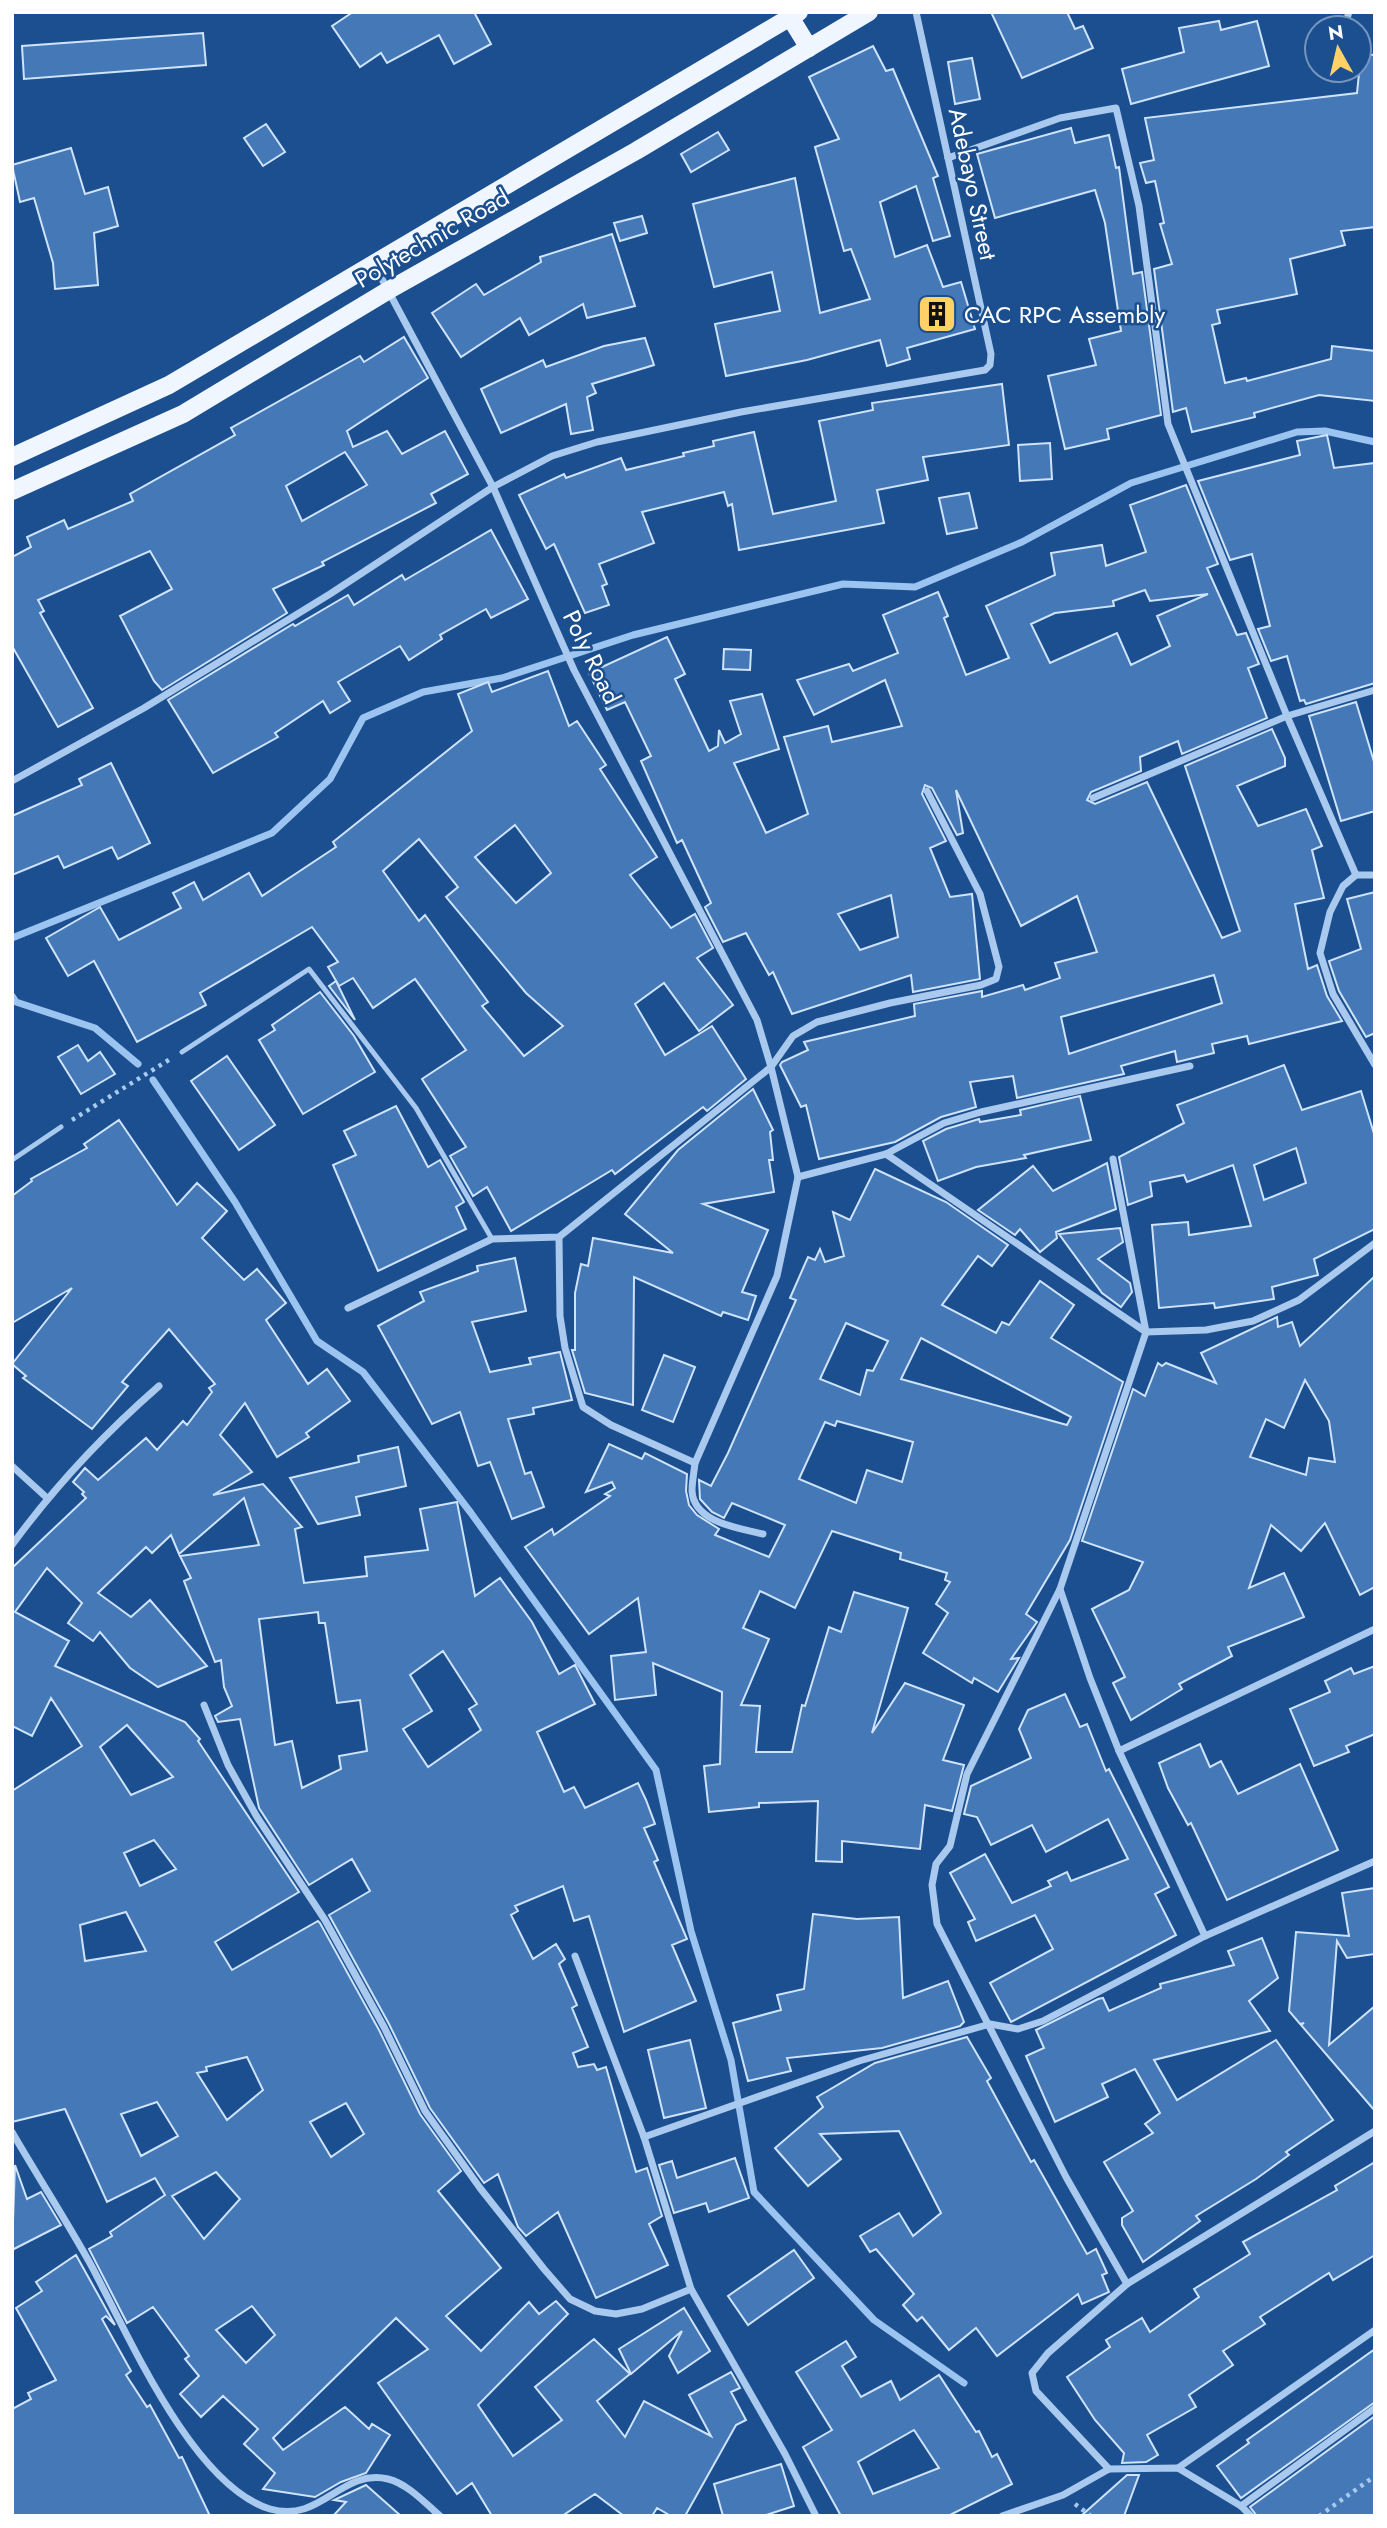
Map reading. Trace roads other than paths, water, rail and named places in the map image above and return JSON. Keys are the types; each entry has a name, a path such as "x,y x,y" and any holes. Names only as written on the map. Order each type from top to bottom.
{"main road":[{"name":"Polytechnic Road","path":"12,491 183,414 389,290 636,151 869,12"},
{"name":"Polytechnic Road","path":"12,457 169,385 795,15"},
{"path":"795,15 809,48"}],"street":[{"name":"Adebayo Street","path":"493,487 552,456 597,442 741,412 964,375 985,370 990,365 991,354 916,12"},
{"path":"948,159 1060,118 1116,108 1139,206 1168,424 1287,716 1356,875"},
{"name":"Poly Road","path":"373,264 493,487 574,670 757,1020 798,1177"},
{"path":"12,781 145,708 330,594 493,487"},
{"path":"1093,799 1287,716 1375,690"},
{"path":"348,1308 492,1239 559,1237 771,1068 793,1036 817,1022 890,1003 981,985 996,979 999,967 979,894 927,791"},
{"path":"1375,875 1356,875 1343,886 1330,912 1320,953 1333,994 1375,1065"},
{"path":"763,1534 716,1521 701,1509 692,1493 695,1463 777,1276 798,1177 886,1154 944,1123 981,1112 1190,1066"},
{"path":"886,1154 1146,1332 1206,1329 1253,1321 1299,1300 1375,1243"},
{"path":"1113,1159 1146,1332 1102,1472 1060,1589 967,1774 950,1846 936,1864 932,1885 937,1924 1066,2177 1127,2284"},
{"path":"559,1237 560,1316 565,1348 583,1407 611,1425 695,1463"},
{"path":"12,1545 46,1497 159,1385"},
{"path":"12,1466 46,1497"},
{"path":"1060,1589 1119,1751 1205,1936"},
{"path":"1119,1751 1375,1629"},
{"path":"204,1705 228,1765 257,1817 325,1920 384,2027 425,2111 480,2188 544,2269 570,2299 595,2311 616,2314 642,2309 691,2289"},
{"path":"645,2137 859,2062 990,2024 1018,2029 1044,2021 1205,1936 1375,1861"},
{"path":"575,1956 645,2137 691,2289 785,2454 816,2516"},
{"path":"1109,2469 1036,2391 1032,2373 1048,2353 1127,2284 1375,2131"},
{"path":"12,2132 89,2262 168,2409 204,2458 244,2498 272,2510 310,2509 352,2481 387,2479 403,2486 440,2516"},
{"path":"1178,2468 1375,2330"},
{"path":"1241,2506 1375,2408"},
{"path":"1002,2516 1063,2494 1109,2469 1178,2468 1241,2506 1251,2516"}],"lane":[{"path":"182,1052 309,969 416,1108 492,1239"},
{"path":"12,1160 61,1128"}],"waterway":[{"path":"12,938 272,833 330,779 363,718 423,692 502,678 633,635 843,584 915,587 1022,542 1131,483 1297,432 1325,431 1375,442"},
{"path":"12,996 16,1002 95,1028 138,1064"},
{"path":"153,1080 235,1202 317,1341 363,1372 471,1513 656,1770 691,1931 731,2060 754,2192 874,2320 964,2383"}],"place":[{"name":"CAC RPC Assembly","path":"937,314"}]}
